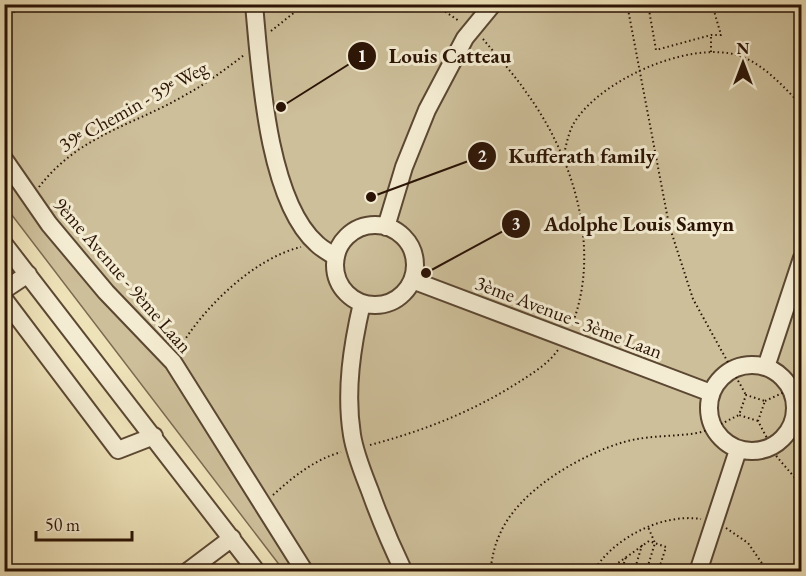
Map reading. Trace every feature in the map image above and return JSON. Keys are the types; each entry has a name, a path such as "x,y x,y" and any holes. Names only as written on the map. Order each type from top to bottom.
{"street":[{"path":"254,4 272,141 285,194 294,213 317,244 336,257"},
{"path":"387,227 404,167 427,110 465,38 493,4"},
{"name":"9ème Avenue - 9ème Laan","path":"4,159 49,224 105,292 172,362 305,572"},
{"path":"374,225 387,227 398,233 411,248 415,267 406,291 397,299 374,306 362,303 342,289 337,278 336,257 342,242 351,233 362,227 374,225"},
{"path":"4,244 257,572"},
{"path":"766,367 801,258"},
{"path":"4,290 28,274"},
{"name":"3ème Avenue - 3ème Laan","path":"412,280 568,337 711,393"},
{"path":"4,299 115,453 154,436"},
{"path":"362,303 353,342 351,367 350,413 355,449 388,537 404,572"},
{"path":"748,365 766,367 795,390 797,426 772,447 761,451 738,450 728,445 713,428 708,405 711,393 722,376 732,370 748,365"},
{"path":"698,572 738,450"},
{"path":"187,572 232,538"}],"path":[{"path":"4,22 22,4"},
{"name":"39ᵉ Chemin - 39ᵉ Weg","path":"30,198 59,163 84,145 187,94 258,45 274,28 305,4"},
{"path":"262,505 293,476 313,463 455,418 535,372 555,355 568,337 579,306 583,285 584,246 581,221 571,181 554,138 526,91 482,38 434,4"},
{"path":"627,4 669,225 693,299 746,395 765,401 795,390"},
{"path":"648,4 656,50 711,35 721,35 712,4"},
{"path":"711,35 711,52"},
{"path":"563,158 573,124 592,100 608,87 640,70 690,55 725,52 753,61 801,106"},
{"path":"172,362 180,346 207,310 238,280 280,255 297,248 317,244"},
{"path":"739,415 746,395"},
{"path":"758,421 765,401"},
{"path":"490,572 492,555 499,534 512,514 528,497 572,465 596,452 625,442 699,432 739,415 758,421 777,457 801,486"},
{"path":"593,572 607,553 618,544 648,527 684,518 714,522 734,531 748,543 767,570 758,572"},
{"path":"646,572 655,543 648,527"},
{"path":"609,572 610,568 649,541 666,547 658,572"},
{"path":"634,572 642,545"},
{"path":"621,572 626,557"}],"shaded area":[{"path":"5,5 801,5 801,571 284,571 5,206"}],"place":[{"name":"Louis Catteau","path":"281,107"},
{"name":"Kufferath family","path":"371,197"},
{"name":"Adolphe Louis Samyn","path":"426,273"}]}
